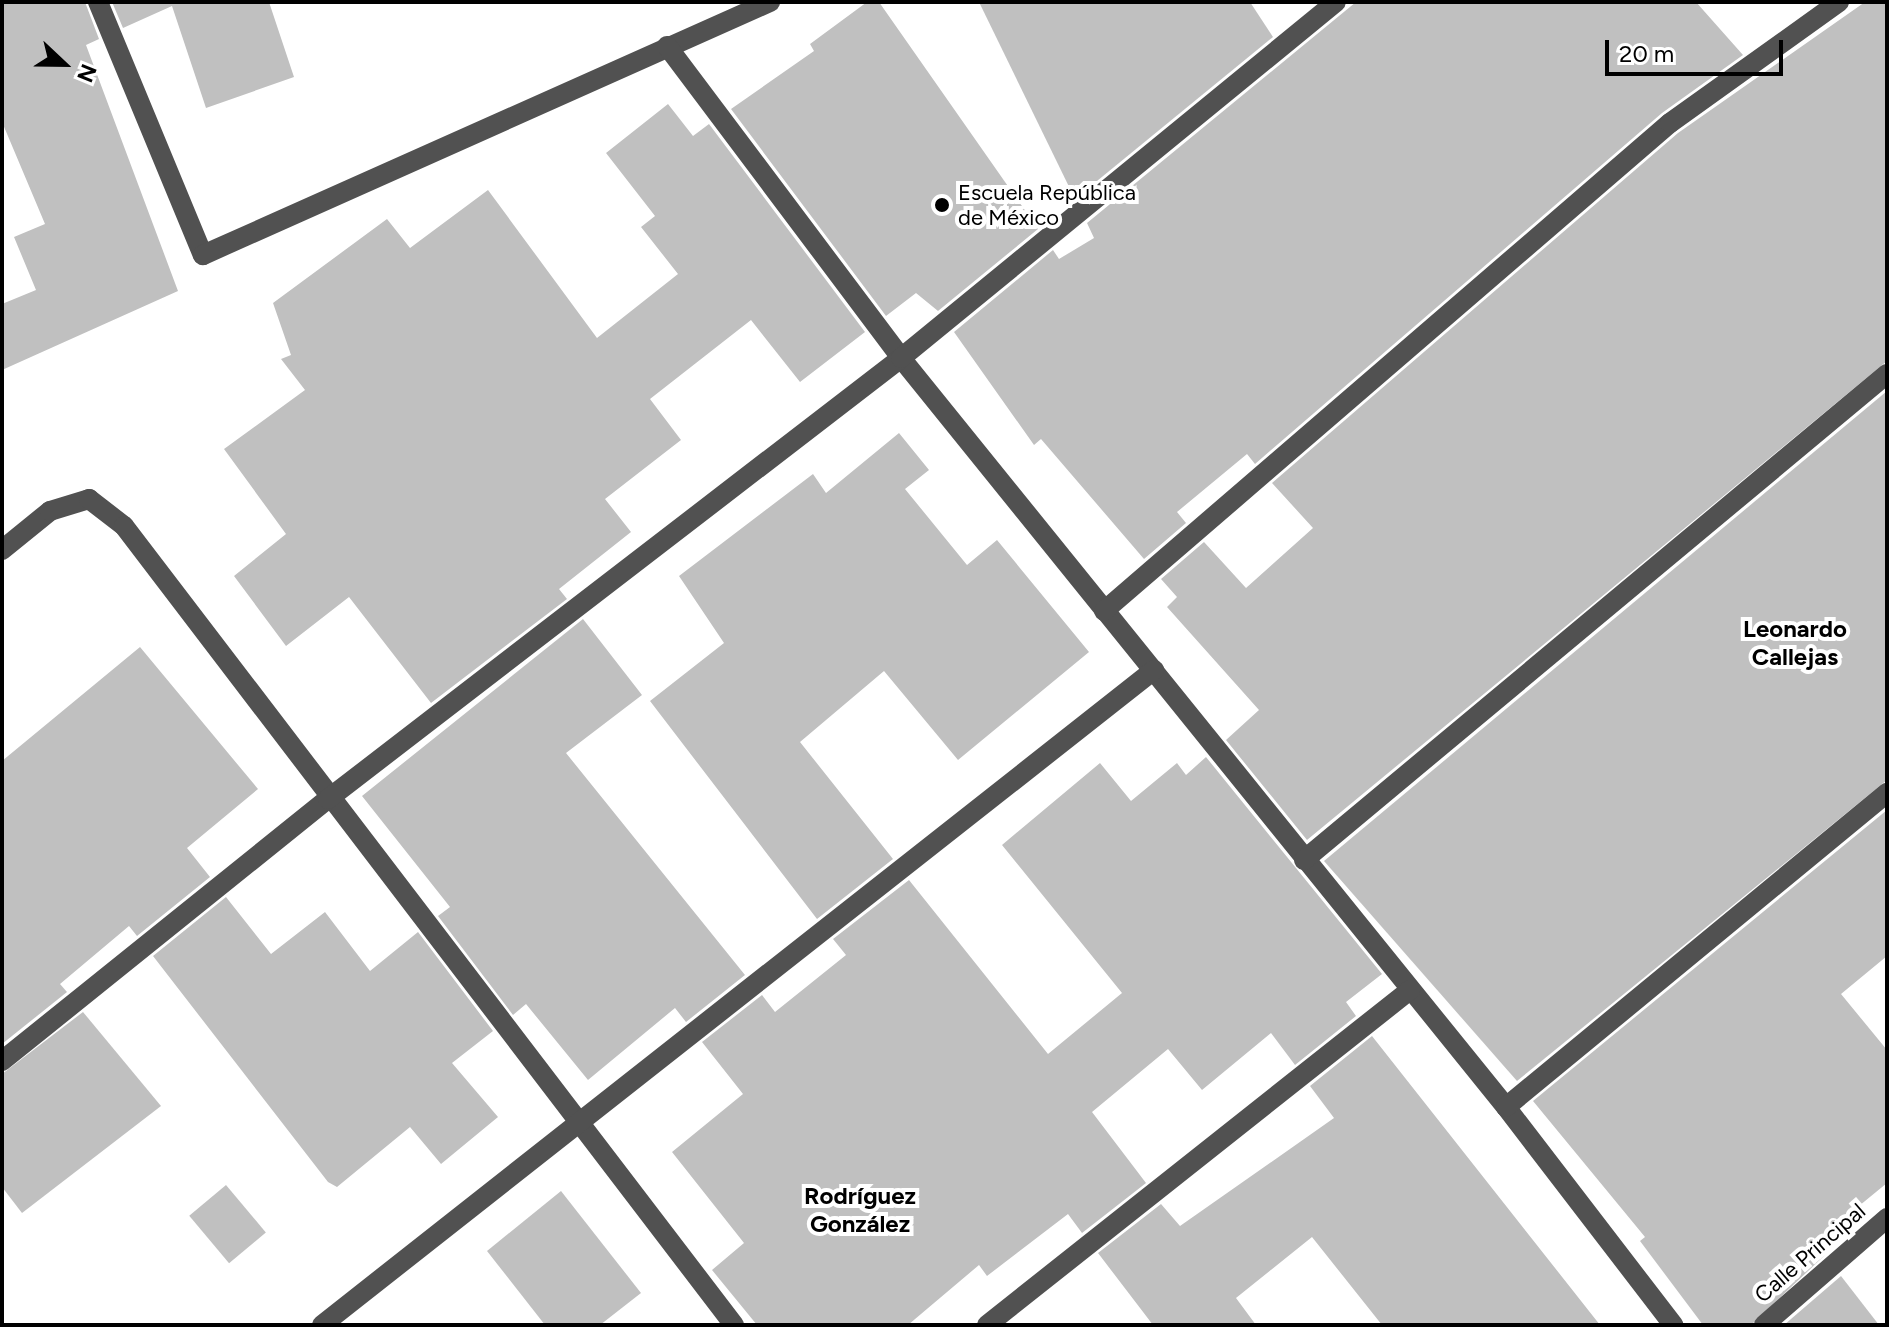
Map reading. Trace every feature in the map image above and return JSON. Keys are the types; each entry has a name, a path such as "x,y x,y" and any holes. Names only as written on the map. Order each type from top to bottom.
{"street":[{"path":"98,2 203,255 770,2"},
{"path":"5,1054 328,799 901,358 1336,2"},
{"path":"1104,611 1670,123 1839,2"},
{"path":"667,46 901,358 1506,1107 1664,1322"},
{"path":"1304,860 1887,374"},
{"path":"2,550 50,511 89,499 124,526 328,799 734,1325"},
{"path":"322,1325 1154,670"},
{"path":"1506,1107 1887,793"},
{"path":"987,1325 1410,990"},
{"name":"Calle Principal","path":"1764,1325 1887,1218"}],"building":[{"path":"2,2 85,2 99,39 86,45 178,291 2,370 2,304 36,290 14,237 45,224 2,122"},
{"path":"112,2 269,2 294,77 206,108 172,6 123,28"},
{"path":"867,2 879,2 1038,229 938,311 916,293 886,316 731,109 814,51 810,44"},
{"path":"979,2 1250,2 1273,37 1075,199"},
{"path":"1356,2 1696,2 1743,55 1662,113 1255,464 1247,454 1177,512 1186,523 1144,559 1041,439 1034,445 954,332 1053,250 1059,259 1094,238 1087,223"},
{"path":"1865,2 1887,2 1887,361 1307,840 1226,740 1259,710 1167,607 1177,597 1161,579 1204,542 1246,588 1313,528 1272,483 1678,133"},
{"path":"668,104 693,136 709,124 865,332 800,382 751,320 650,399 681,440 605,499 631,532 559,589 567,599 431,703 349,597 286,646 234,576 286,534 224,449 305,390 281,359 291,355 273,303 387,219 410,248 488,190 597,338 678,274 641,227 655,216 606,153"},
{"path":"1887,391 1887,780 1517,1081 1324,861"},
{"path":"899,433 929,470 905,489 967,565 997,540 1089,652 958,760 884,671 800,742 893,859 817,919 650,701 724,643 679,576 813,474 826,493"},
{"path":"583,619 642,695 566,753 745,975 686,1022 675,1008 588,1080 526,1004 513,1015 438,916 450,907 362,796"},
{"path":"140,647 258,789 187,848 210,877 137,936 129,926 60,984 67,992 2,1044 2,761"},
{"path":"1206,757 1382,974 1346,1002 1356,1016 1295,1065 1271,1033 1202,1090 1168,1049 1092,1112 1146,1183 1082,1233 1068,1214 987,1276 979,1265 908,1325 757,1325 712,1270 744,1243 672,1152 743,1094 702,1042 762,995 775,1012 846,955 833,939 909,880 1048,1054 1122,993 1002,845 1100,763 1131,801 1177,763 1186,775"},
{"path":"1887,810 1887,956 1841,994 1887,1050 1887,1183 1815,1242 1825,1255 1751,1325 1703,1325 1640,1241 1645,1237 1533,1101"},
{"path":"226,897 271,954 325,912 370,971 418,932 493,1031 452,1063 498,1117 441,1164 410,1127 337,1187 328,1182 153,956"},
{"path":"83,1012 161,1106 22,1213 2,1187 2,1074"},
{"path":"1372,1036 1600,1325 1382,1325 1312,1237 1236,1298 1256,1325 1153,1325 1098,1253 1161,1204 1180,1226 1334,1118 1310,1086"},
{"path":"226,1185 266,1232 229,1263 189,1216"},
{"path":"561,1191 641,1293 600,1325 545,1325 487,1251"},
{"path":"1841,1276 1879,1325 1784,1325"}],"place":[{"name":"Escuela República de México","path":"942,205"}],"district":[{"name":"Leonardo Callejas","path":"1795,643"},
{"name":"Rodríguez González","path":"860,1210"}]}
